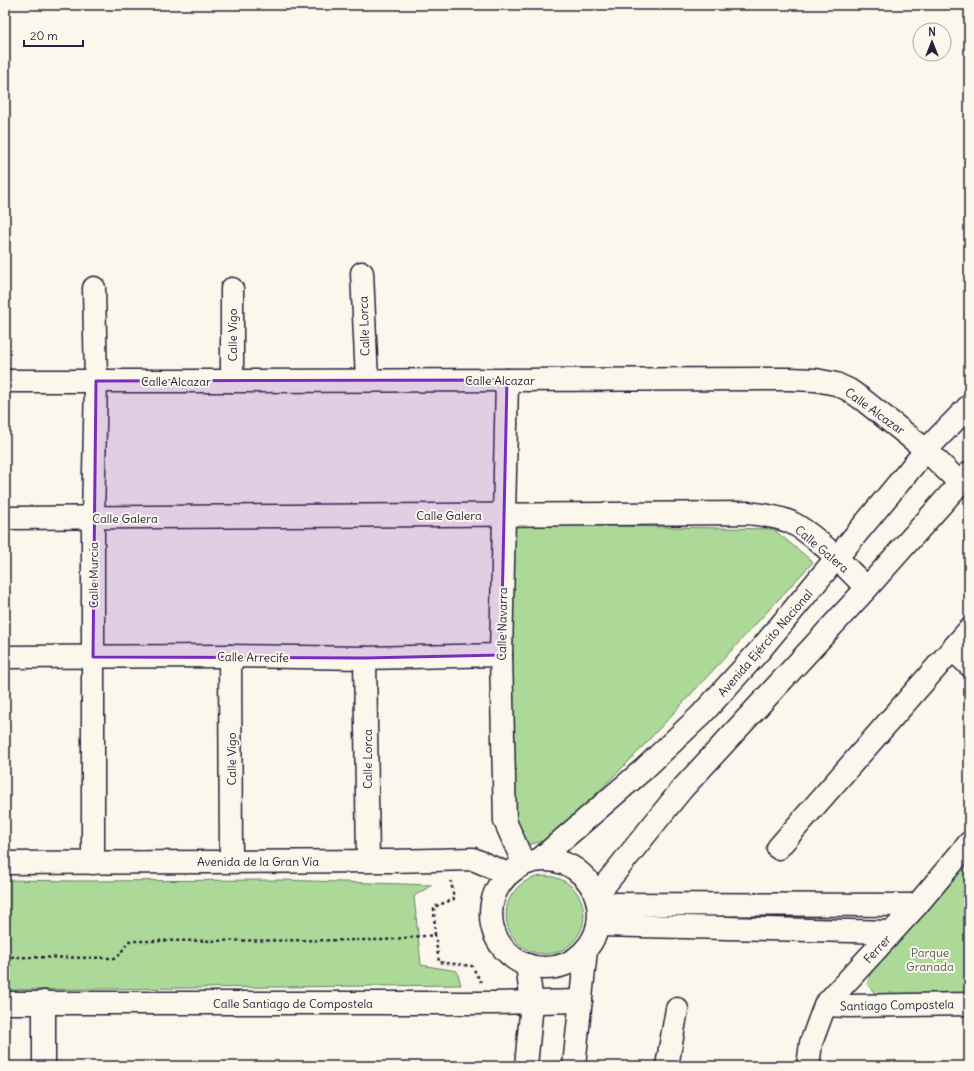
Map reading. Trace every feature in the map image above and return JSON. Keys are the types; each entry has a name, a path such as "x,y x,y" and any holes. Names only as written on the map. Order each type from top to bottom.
{"street":[{"name":"Calle Lorca","path":"362,273 367,380"},
{"name":"Calle Murcia","path":"93,862 93,518 96,381 94,288"},
{"name":"Calle Vigo","path":"232,289 232,381"},
{"name":"Calle Navarra","path":"506,380 501,655 505,821 524,866"},
{"name":"Calle Alcazar","path":"5,381 816,380 836,384 849,390 964,478"},
{"name":"Avenida Ejército Nacional","path":"524,866 644,768 702,714 760,650 926,450 969,406"},
{"path":"598,908 588,880 574,868 557,861 524,866 497,888 491,906 491,925 498,942 510,956 527,965 548,968 569,962 586,950 593,938 598,908 682,789 867,588 964,478"},
{"name":"Calle Galera","path":"5,518 754,514 778,518 798,527 837,559 867,588"},
{"path":"778,848 969,630"},
{"path":"952,649 969,665"},
{"name":"Calle Arrecife","path":"5,657 230,656 365,658 501,655"},
{"name":"Calle Vigo","path":"230,656 231,861"},
{"name":"Calle Lorca","path":"365,658 368,860"},
{"name":"Ferrer","path":"808,1066 811,1043 824,1005 917,905 969,843"},
{"name":"Avenida de la Gran Vía","path":"5,863 473,859 524,866"},
{"path":"598,908 917,905"},
{"path":"598,908 892,932"},
{"path":"574,1066 586,950"},
{"path":"526,1066 532,1003 527,965"},
{"name":"Calle Santiago de Compostela","path":"5,1003 532,1003 581,1001"},
{"path":"44,1002 44,1066"},
{"name":"Santiago Compostela","path":"824,1005 969,1004"},
{"path":"667,1066 677,1010"}],"path":[{"path":"448,859 454,900 434,907 435,934 439,962 472,966 493,1003"},
{"path":"5,957 117,958 129,941 384,940 435,934"}],"highlighted area":[{"path":"507,380 501,655 365,658 93,657 96,381"}],"green space":[{"path":"510,524 773,529 813,562 633,757 551,839 520,847 514,816"},
{"name":"Parque Granada","path":"969,853 969,999 878,997 867,984 873,966"},
{"path":"545,876 560,879 567,883 577,893 581,900 584,915 581,930 577,937 567,947 560,951 545,954 530,951 523,947 513,937 509,930 506,915 509,900 513,893 523,883 530,879"},
{"path":"5,880 281,880 432,885 414,896 421,965 457,971 461,985 5,990"}]}
